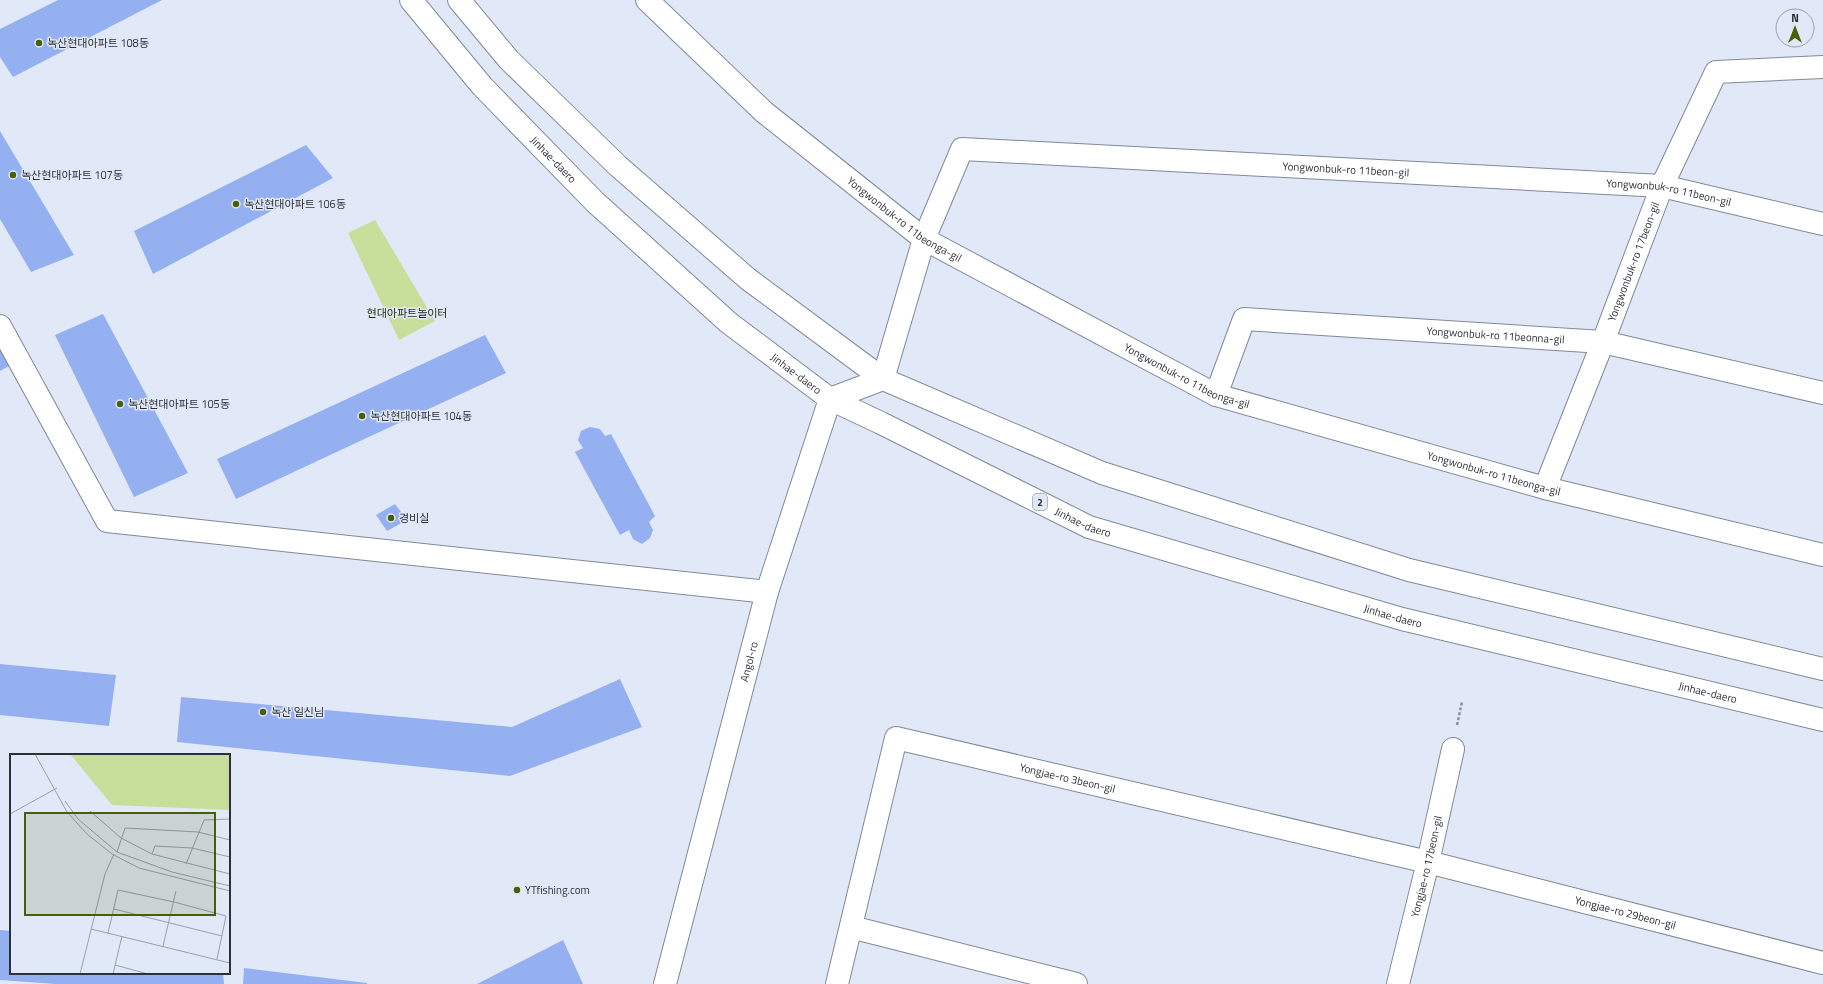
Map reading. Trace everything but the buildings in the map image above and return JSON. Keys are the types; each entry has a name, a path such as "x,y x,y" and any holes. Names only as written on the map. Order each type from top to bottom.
{"street":[{"name":"Jinhae-daero","path":"411,0 482,86 595,202 729,323 830,399 888,426 1089,527 1402,619 1823,720"},
{"path":"460,0 509,60 618,166 748,279 883,379 1102,473 1402,568 1823,669"},
{"name":"Yongwonbuk-ro 11beonga-gil","path":"647,0 764,112 924,239 1216,395 1545,488 1823,555"},
{"name":"Yongwonbuk-ro 17beon-gil","path":"1545,488 1604,342 1662,186 1716,72 1823,67"},
{"name":"Yongwonbuk-ro 11beon-gil","path":"924,239 962,149 1662,186 1823,224"},
{"path":"883,379 924,239"},
{"name":"Yongwonbuk-ro 11beonna-gil","path":"1216,395 1244,319 1604,342 1823,393"},
{"path":"0,326 107,521 767,592"},
{"path":"830,399 883,379"},
{"name":"Angol-ro","path":"665,984 767,592 830,399"},
{"name":"Yongjae-ro 3beon-gil","path":"837,984 896,738 1428,862"},
{"name":"Yongjae-ro 17beon-gil","path":"1398,984 1428,862 1453,748"},
{"name":"Yongjae-ro 29beon-gil","path":"1428,862 1823,963"},
{"path":"851,927 1076,984"}],"green space":[{"name":"현대아파트놀이터","path":"375,220 435,321 399,340 348,233"}],"place":[{"name":"녹산현대아파트 108동","path":"39,43"},
{"name":"녹산현대아파트 107동","path":"13,175"},
{"name":"녹산현대아파트 106동","path":"236,204"},
{"name":"녹산현대아파트 105동","path":"120,404"},
{"name":"녹산현대아파트 104동","path":"362,416"},
{"name":"경비실","path":"391,518"},
{"name":"녹산 일신님","path":"263,712"},
{"name":"YTfishing.com","path":"517,890"}]}
